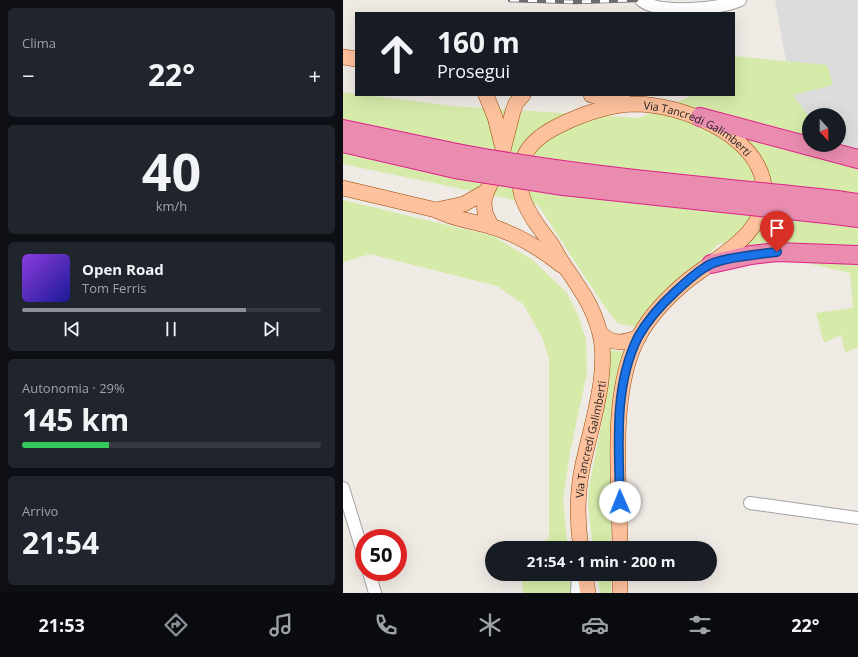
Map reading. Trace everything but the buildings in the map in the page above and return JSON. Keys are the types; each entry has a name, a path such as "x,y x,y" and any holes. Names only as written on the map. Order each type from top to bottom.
{"highway":[{"path":"700,117 858,159"},
{"path":"343,129 456,161 563,186 836,208 858,203"},
{"path":"343,144 456,161"},
{"path":"836,208 858,218"},
{"path":"711,264 751,254 777,252 858,255"}],"main road":[{"path":"343,57 355,59"},
{"path":"486,96 497,123 503,150"},
{"path":"492,227 484,209 487,191 492,182 503,150 513,111 516,103 522,96"},
{"path":"596,96 634,104"},
{"name":"Via Tancredi Galimberti","path":"580,541 578,517 579,490 599,394 602,366 601,334 592,309 580,287 566,269 533,218 523,199 520,184 524,156 535,141 548,131 568,121 606,109 634,104 669,109 700,117 725,132 744,148 758,166 764,184 764,202 758,218 749,232 730,250 687,281 670,297 639,336 625,373 621,401 619,438 620,541"},
{"name":"Via Tancredi Galimberti","path":"343,188 436,210 447,216 492,227 525,240 566,269"},
{"path":"436,210 464,204 487,191"},
{"path":"601,334 609,340 617,342 628,341 639,336"},
{"path":"586,581 588,593"},
{"path":"620,581 620,593"}],"street":[{"path":"641,0 645,4 667,9 700,8 740,0"},
{"path":"343,488 356,529"},
{"path":"750,503 858,518"},
{"path":"372,581 375,593"},
{"path":"577,593 578,581"}],"shaded area":[{"path":"775,0 858,0 858,149 846,145 846,108 802,108 792,94"}],"green space":[{"path":"735,56 827,65 833,85 793,95 802,108 802,152 846,152 846,145 858,149 858,347 845,353 841,335 824,343 816,313 853,308 850,273 720,243 635,327 617,323 596,294 538,205 343,164 343,92 355,94 355,96 374,96 453,106 639,118 691,96 735,96"},
{"path":"343,200 493,236 533,260 567,293 579,317 586,340 587,373 570,452 563,501 567,541 543,541 549,539 549,359 542,337 523,304 497,286 370,254 343,262"},
{"path":"609,350 625,352 617,373 614,391 611,541 592,541 588,503 589,487 609,377"},
{"path":"522,581 576,581 580,593 523,593"},
{"path":"598,581 611,581 611,593 600,593"}],"railway":[{"path":"510,0 575,2 636,0"}],"route":[{"path":"620,502 619,438 621,401 625,373 639,336 670,297 687,281 711,264 751,254 777,252"}]}
